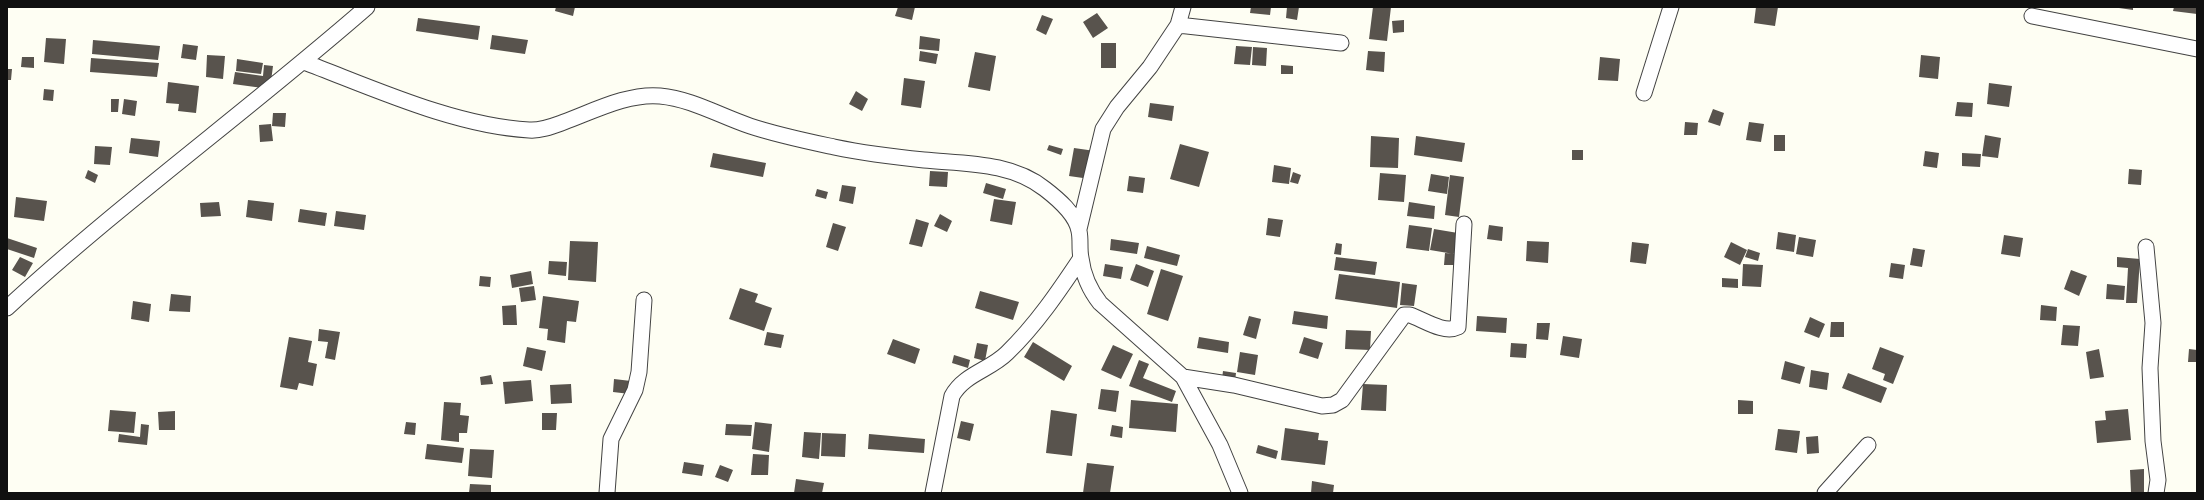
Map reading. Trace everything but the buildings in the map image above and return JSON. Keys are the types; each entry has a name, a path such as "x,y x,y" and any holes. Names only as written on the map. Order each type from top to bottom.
{"street":[{"path":"7,308 64,255 304,62 367,7"},
{"path":"1183,7 1178,25 1150,67 1117,107 1103,129 1079,229 1081,258 1086,280 1091,292 1100,303 1183,377 1220,445 1240,493"},
{"path":"1644,93 1671,7"},
{"path":"2032,16 2197,49"},
{"path":"1178,25 1340,43"},
{"path":"304,62 447,115 501,126 531,130 550,127 614,104 640,97 660,96 689,102 751,126 836,148 921,159 995,166 1028,178 1044,188 1062,204 1079,229"},
{"path":"1183,377 1234,385 1322,406 1333,405 1342,400 1404,316 1410,315 1444,329 1452,330 1458,327 1464,224"},
{"path":"2146,247 2153,323 2150,368 2153,441 2158,480 2156,493"},
{"path":"933,493 952,396 957,388 964,380 1006,354 1025,335 1054,298 1081,258"},
{"path":"607,493 611,439 635,390 639,372 644,300"},
{"path":"1825,493 1868,445"}]}
